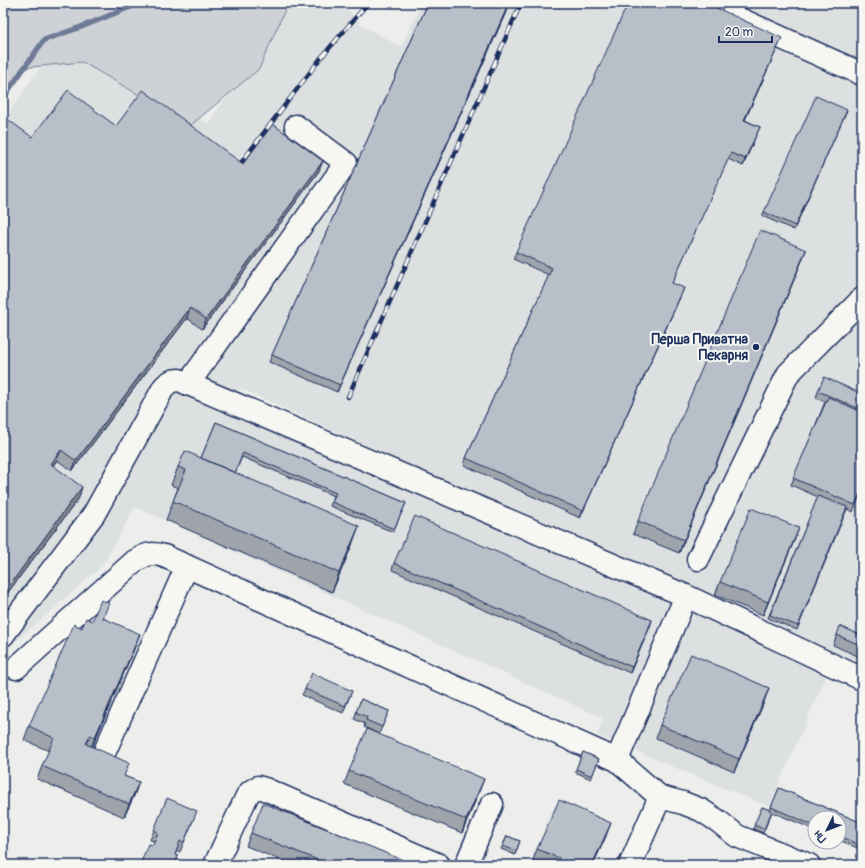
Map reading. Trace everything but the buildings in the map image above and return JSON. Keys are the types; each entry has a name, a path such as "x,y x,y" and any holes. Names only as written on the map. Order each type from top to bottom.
{"street":[{"path":"704,3 862,74"},
{"path":"188,384 346,163 296,126"},
{"path":"698,559 788,374 862,299"},
{"path":"3,635 94,514 164,387 169,382 179,380 686,596 862,678"},
{"path":"16,668 135,561 154,553 187,566 617,760 660,797 683,803 701,810 737,836 809,865"},
{"path":"105,751 187,566"},
{"path":"617,760 686,596"},
{"path":"215,865 247,796 251,791 258,787 439,865"},
{"path":"630,865 660,797"},
{"path":"466,865 492,804"}],"shaded area":[{"path":"3,3 288,3 259,69 191,125 82,62 21,68 3,98"},
{"path":"287,3 341,3 362,25 401,47 422,3 862,3 862,695 831,665 769,807 597,735 603,718 135,507 103,565 3,653 3,121 63,35 208,124","holes":["240,388 707,603 232,410"]}],"waterway":[{"path":"3,98 44,40 140,3"}],"railway":[{"path":"234,172 320,59 368,3"},
{"path":"348,397 521,3"}],"place":[{"name":"Перша Приватна Пекарня","path":"756,347"}]}
